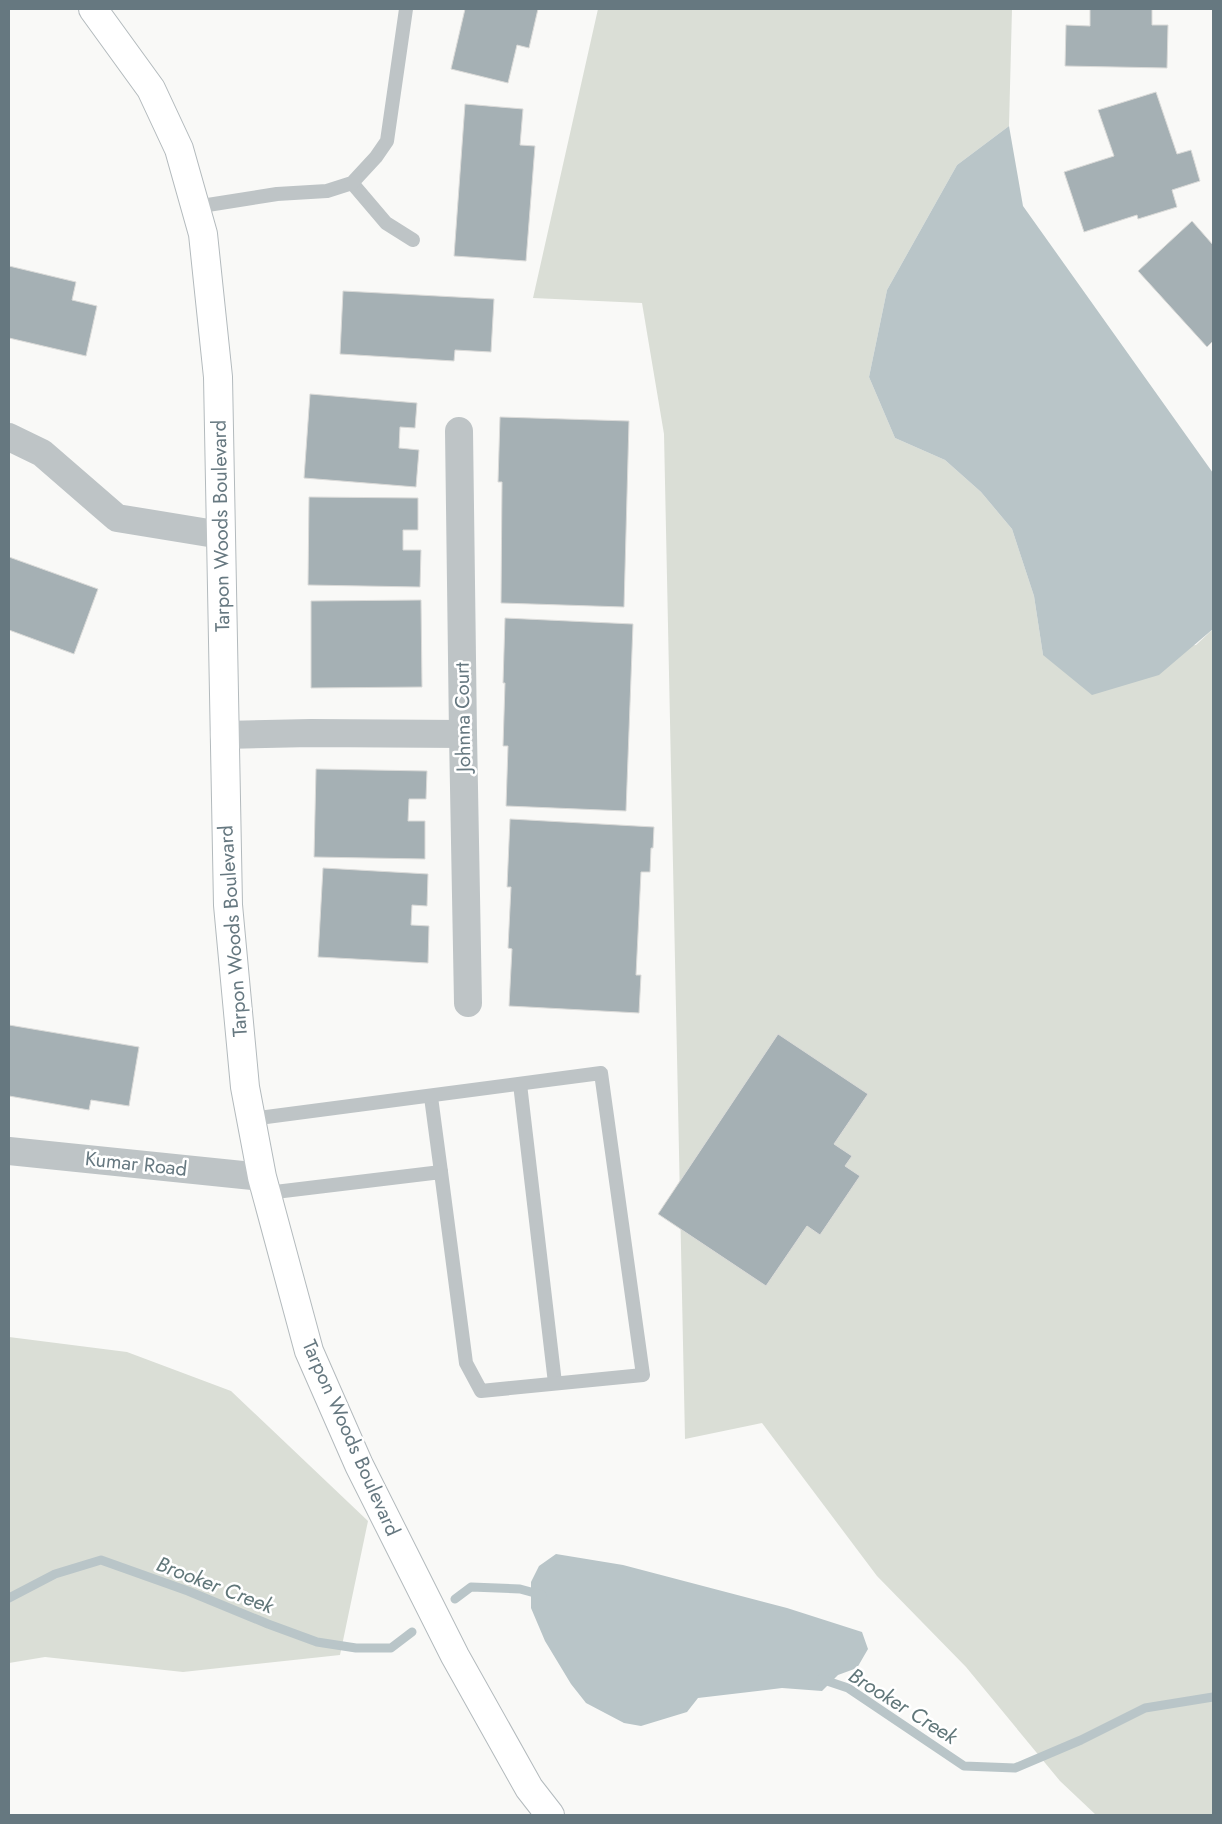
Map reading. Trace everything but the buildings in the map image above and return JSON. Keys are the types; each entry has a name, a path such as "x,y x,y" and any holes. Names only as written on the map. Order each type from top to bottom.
{"street":[{"name":"Tarpon Woods Boulevard","path":"92,9 151,89 179,149 204,234 218,377 228,905 245,1087 265,1185 309,1351 359,1466 455,1656 529,1788 550,1815"},
{"name":"Johnna Court","path":"459,432 468,1003"},
{"path":"9,437 42,453 117,518 221,535"},
{"path":"224,735 310,733 463,734"},
{"name":"Kumar Road","path":"9,1151 265,1185"}],"lane":[{"path":"195,207 277,194 327,191 352,183 376,157 387,141 406,9"},
{"path":"352,183 386,223 412,240"},
{"path":"251,1119 431,1097 601,1073 644,1374 481,1391 466,1363 431,1097"},
{"path":"520,1084 555,1383"},
{"path":"265,1185 441,1172"}],"shaded area":[{"path":"598,9 1012,9 1009,126 957,165 887,290 869,377 895,438 945,460 981,492 1012,529 1034,596 1043,655 1196,645 1213,629 1213,1815 1096,1815 1060,1781 966,1667 877,1576 762,1423 685,1439 664,434 642,303 533,298"},
{"path":"1009,126 1023,206 1213,473 1213,629 1159,675 1092,695 1043,655 1034,596 1012,529 981,492 945,460 895,438 869,377 887,290 957,165"},
{"path":"9,1337 127,1352 231,1391 368,1521 340,1655 183,1672 45,1657 9,1663"},
{"path":"556,1554 623,1565 787,1608 862,1632 868,1649 857,1668 838,1675 822,1691 782,1688 698,1698 687,1712 641,1726 624,1723 586,1703 571,1684 545,1641 531,1608 531,1582 539,1566"}],"waterway":[{"name":"Brooker Creek","path":"9,1598 55,1574 101,1560 188,1591 317,1642 356,1648 391,1648 412,1632"},
{"name":"Brooker Creek","path":"455,1599 471,1587 520,1589 542,1595"},
{"name":"Brooker Creek","path":"821,1679 848,1688 964,1766 1015,1768 1081,1740 1145,1708 1213,1697"}]}
